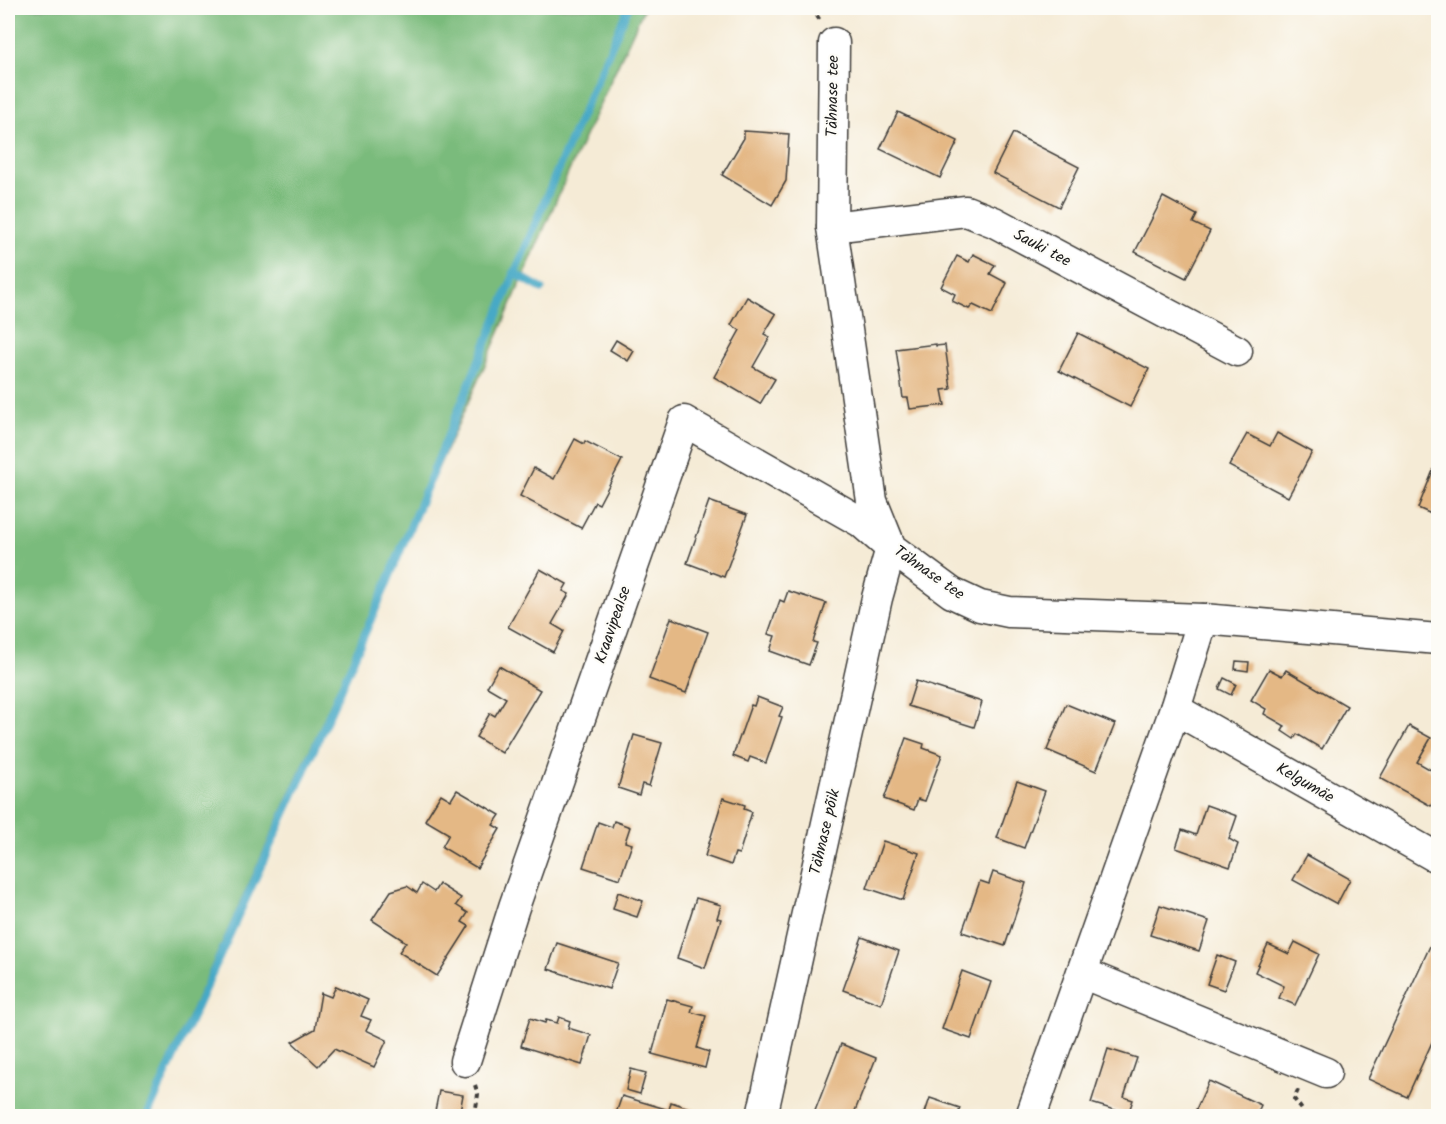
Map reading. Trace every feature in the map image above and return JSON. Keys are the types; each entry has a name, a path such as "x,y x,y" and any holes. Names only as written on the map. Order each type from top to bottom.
{"street":[{"name":"Tähnase tee","path":"834,43 832,227 872,501 891,548 952,593 980,606 1009,612 1203,619 1438,639"},
{"name":"Sauki tee","path":"832,227 966,211 994,222 1237,351"},
{"name":"Kraavipealse","path":"465,1060 514,907 684,421 861,522 891,548"},
{"name":"Tähnase põik","path":"762,1116 877,598 891,548"},
{"path":"1031,1116 1175,709 1203,619"},
{"name":"Kelgumäe","path":"1175,709 1434,856"},
{"path":"1082,973 1326,1073"}],"green space":[{"path":"8,8 644,8 569,171 484,367 170,1058 146,1116 8,1116"}],"building":[{"path":"898,112 958,141 940,178 880,149"},
{"path":"744,131 789,134 786,181 772,205 722,175 744,138"},
{"path":"1013,133 1079,167 1059,207 993,173"},
{"path":"1163,197 1197,215 1193,223 1210,231 1186,278 1135,252"},
{"path":"973,254 995,265 990,274 1007,283 992,314 973,305 969,309 952,301 955,294 941,287 957,256 969,262"},
{"path":"747,297 776,314 764,334 770,337 753,367 775,379 760,404 714,377 740,330 731,325"},
{"path":"1078,333 1149,369 1130,407 1059,371"},
{"path":"616,340 634,351 628,361 610,350"},
{"path":"936,344 936,346 945,345 951,389 942,390 945,405 910,409 908,398 903,398 896,349"},
{"path":"1277,433 1312,452 1288,497 1229,466 1247,434 1270,446"},
{"path":"575,439 584,444 585,441 622,460 599,504 595,502 581,528 520,496 534,468 554,479"},
{"path":"1438,458 1438,517 1418,508"},
{"path":"709,501 747,515 724,577 687,563"},
{"path":"540,569 567,584 563,591 569,594 552,624 564,631 553,652 508,627"},
{"path":"788,591 826,603 813,642 817,643 809,665 770,651 775,636 768,634 780,600 784,602"},
{"path":"671,618 708,632 686,693 649,679"},
{"path":"1236,661 1249,662 1248,671 1235,669"},
{"path":"499,666 540,690 502,753 476,737 490,713 495,716 506,698 487,687"},
{"path":"1269,669 1282,676 1286,670 1347,706 1322,749 1297,734 1294,739 1282,731 1285,726 1264,714 1266,709 1251,700"},
{"path":"1224,678 1236,684 1231,695 1219,689"},
{"path":"916,681 982,702 974,727 908,706"},
{"path":"757,697 783,707 779,716 782,717 766,763 750,757 748,762 733,756 751,705 754,706"},
{"path":"1066,704 1115,724 1096,771 1047,750"},
{"path":"1409,726 1431,738 1417,762 1438,774 1438,793 1431,806 1380,778"},
{"path":"634,735 662,743 649,786 642,784 639,795 618,788"},
{"path":"906,738 924,744 923,748 942,755 925,801 918,799 914,810 884,799"},
{"path":"1017,781 1045,791 1024,848 997,838"},
{"path":"457,790 500,815 493,825 500,829 477,868 442,847 449,834 425,820 441,794 451,800"},
{"path":"723,798 745,805 744,809 752,812 739,854 735,853 731,865 705,856"},
{"path":"1206,805 1237,816 1229,839 1238,844 1230,867 1176,848 1182,830 1196,835"},
{"path":"614,821 630,827 625,842 632,844 620,879 583,867 598,822 612,827"},
{"path":"883,841 919,853 903,900 867,888"},
{"path":"1307,855 1350,879 1337,904 1293,880"},
{"path":"993,872 1026,883 1005,946 962,932 980,881 989,884"},
{"path":"422,884 434,892 439,884 461,898 456,905 468,913 462,922 469,926 437,976 399,952 406,942 372,920 391,891 407,886 417,893"},
{"path":"618,892 643,901 637,917 613,909"},
{"path":"696,898 721,905 717,918 721,919 705,968 677,958"},
{"path":"1160,905 1209,921 1199,951 1150,935"},
{"path":"1438,929 1438,1029 1407,1097 1368,1079"},
{"path":"862,937 899,951 881,1004 843,990"},
{"path":"1295,942 1319,954 1295,1005 1279,998 1284,986 1255,972 1268,944 1289,954"},
{"path":"557,943 618,963 609,989 548,969"},
{"path":"1217,955 1235,962 1224,990 1207,984"},
{"path":"962,971 991,982 971,1039 942,1029"},
{"path":"336,986 368,1000 361,1016 371,1020 366,1030 387,1040 374,1067 334,1049 318,1066 292,1042 315,1029 321,993 331,997"},
{"path":"667,999 693,1006 691,1012 706,1016 697,1048 709,1052 705,1068 652,1054"},
{"path":"559,1017 570,1021 568,1028 591,1035 582,1065 521,1046 530,1018 545,1023 546,1020 557,1023"},
{"path":"841,1044 876,1058 853,1116 813,1116"},
{"path":"1108,1049 1137,1058 1124,1097 1133,1100 1128,1114 1091,1103"},
{"path":"631,1069 646,1073 640,1094 626,1090"},
{"path":"1209,1081 1261,1105 1256,1116 1193,1116"},
{"path":"439,1091 463,1095 459,1116 434,1116"},
{"path":"622,1096 669,1110 671,1102 701,1112 699,1116 615,1116"},
{"path":"930,1098 960,1108 958,1115 962,1116 924,1116"}],"waterway":[{"path":"147,1116 385,588 557,171 628,8"},
{"path":"514,273 542,289"}]}
